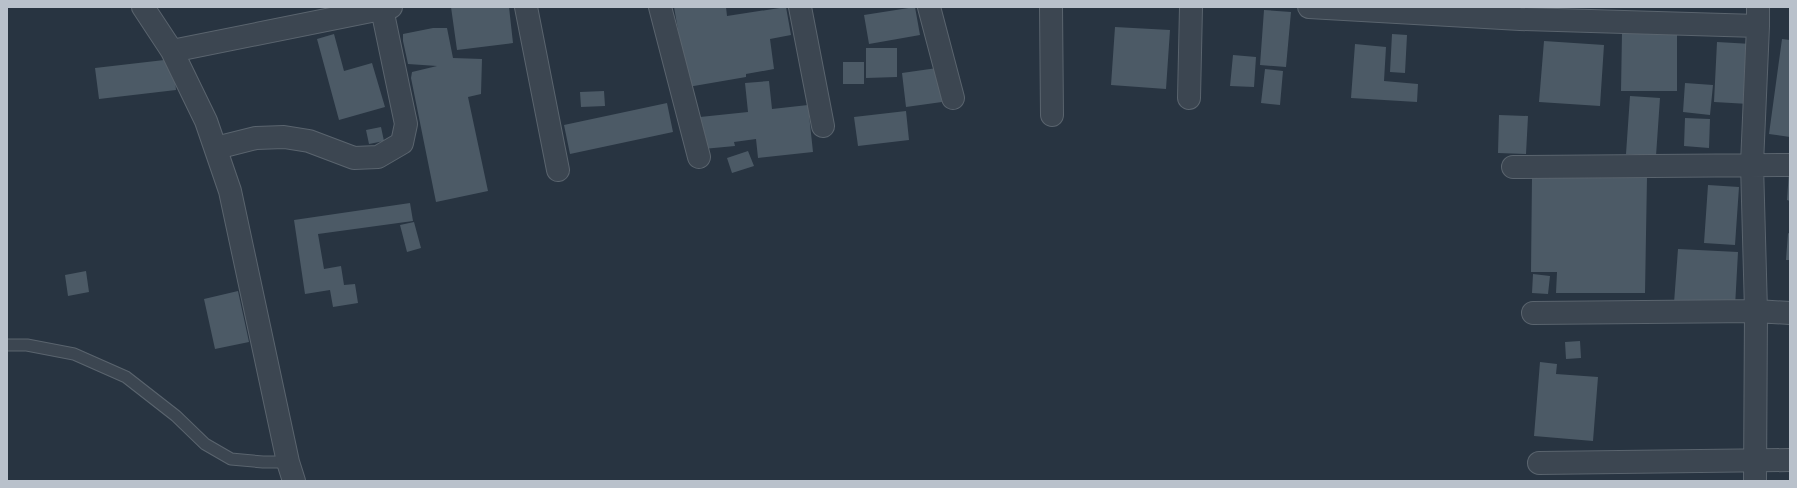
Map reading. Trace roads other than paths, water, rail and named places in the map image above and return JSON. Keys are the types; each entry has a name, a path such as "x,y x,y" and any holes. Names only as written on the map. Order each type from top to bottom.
{"street":[{"path":"143,7 172,51 206,121 230,191 291,471"},
{"path":"526,7 558,170"},
{"path":"660,7 699,158"},
{"path":"800,7 823,126"},
{"path":"929,7 953,98"},
{"path":"1051,7 1052,115"},
{"path":"1189,98 1191,7"},
{"path":"1309,7 1520,13 1758,16 1752,164 1756,311 1755,471"},
{"path":"172,51 387,8 406,124 402,144 378,157 354,158 309,141 284,137 256,138 216,148"},
{"path":"1513,167 1790,164"},
{"path":"1533,314 1756,311 1790,313"},
{"path":"1539,463 1755,471 1790,460"}],"lane":[{"path":"7,345 26,345 74,354 126,377 176,416 205,444 231,459 263,462 291,471"}]}
